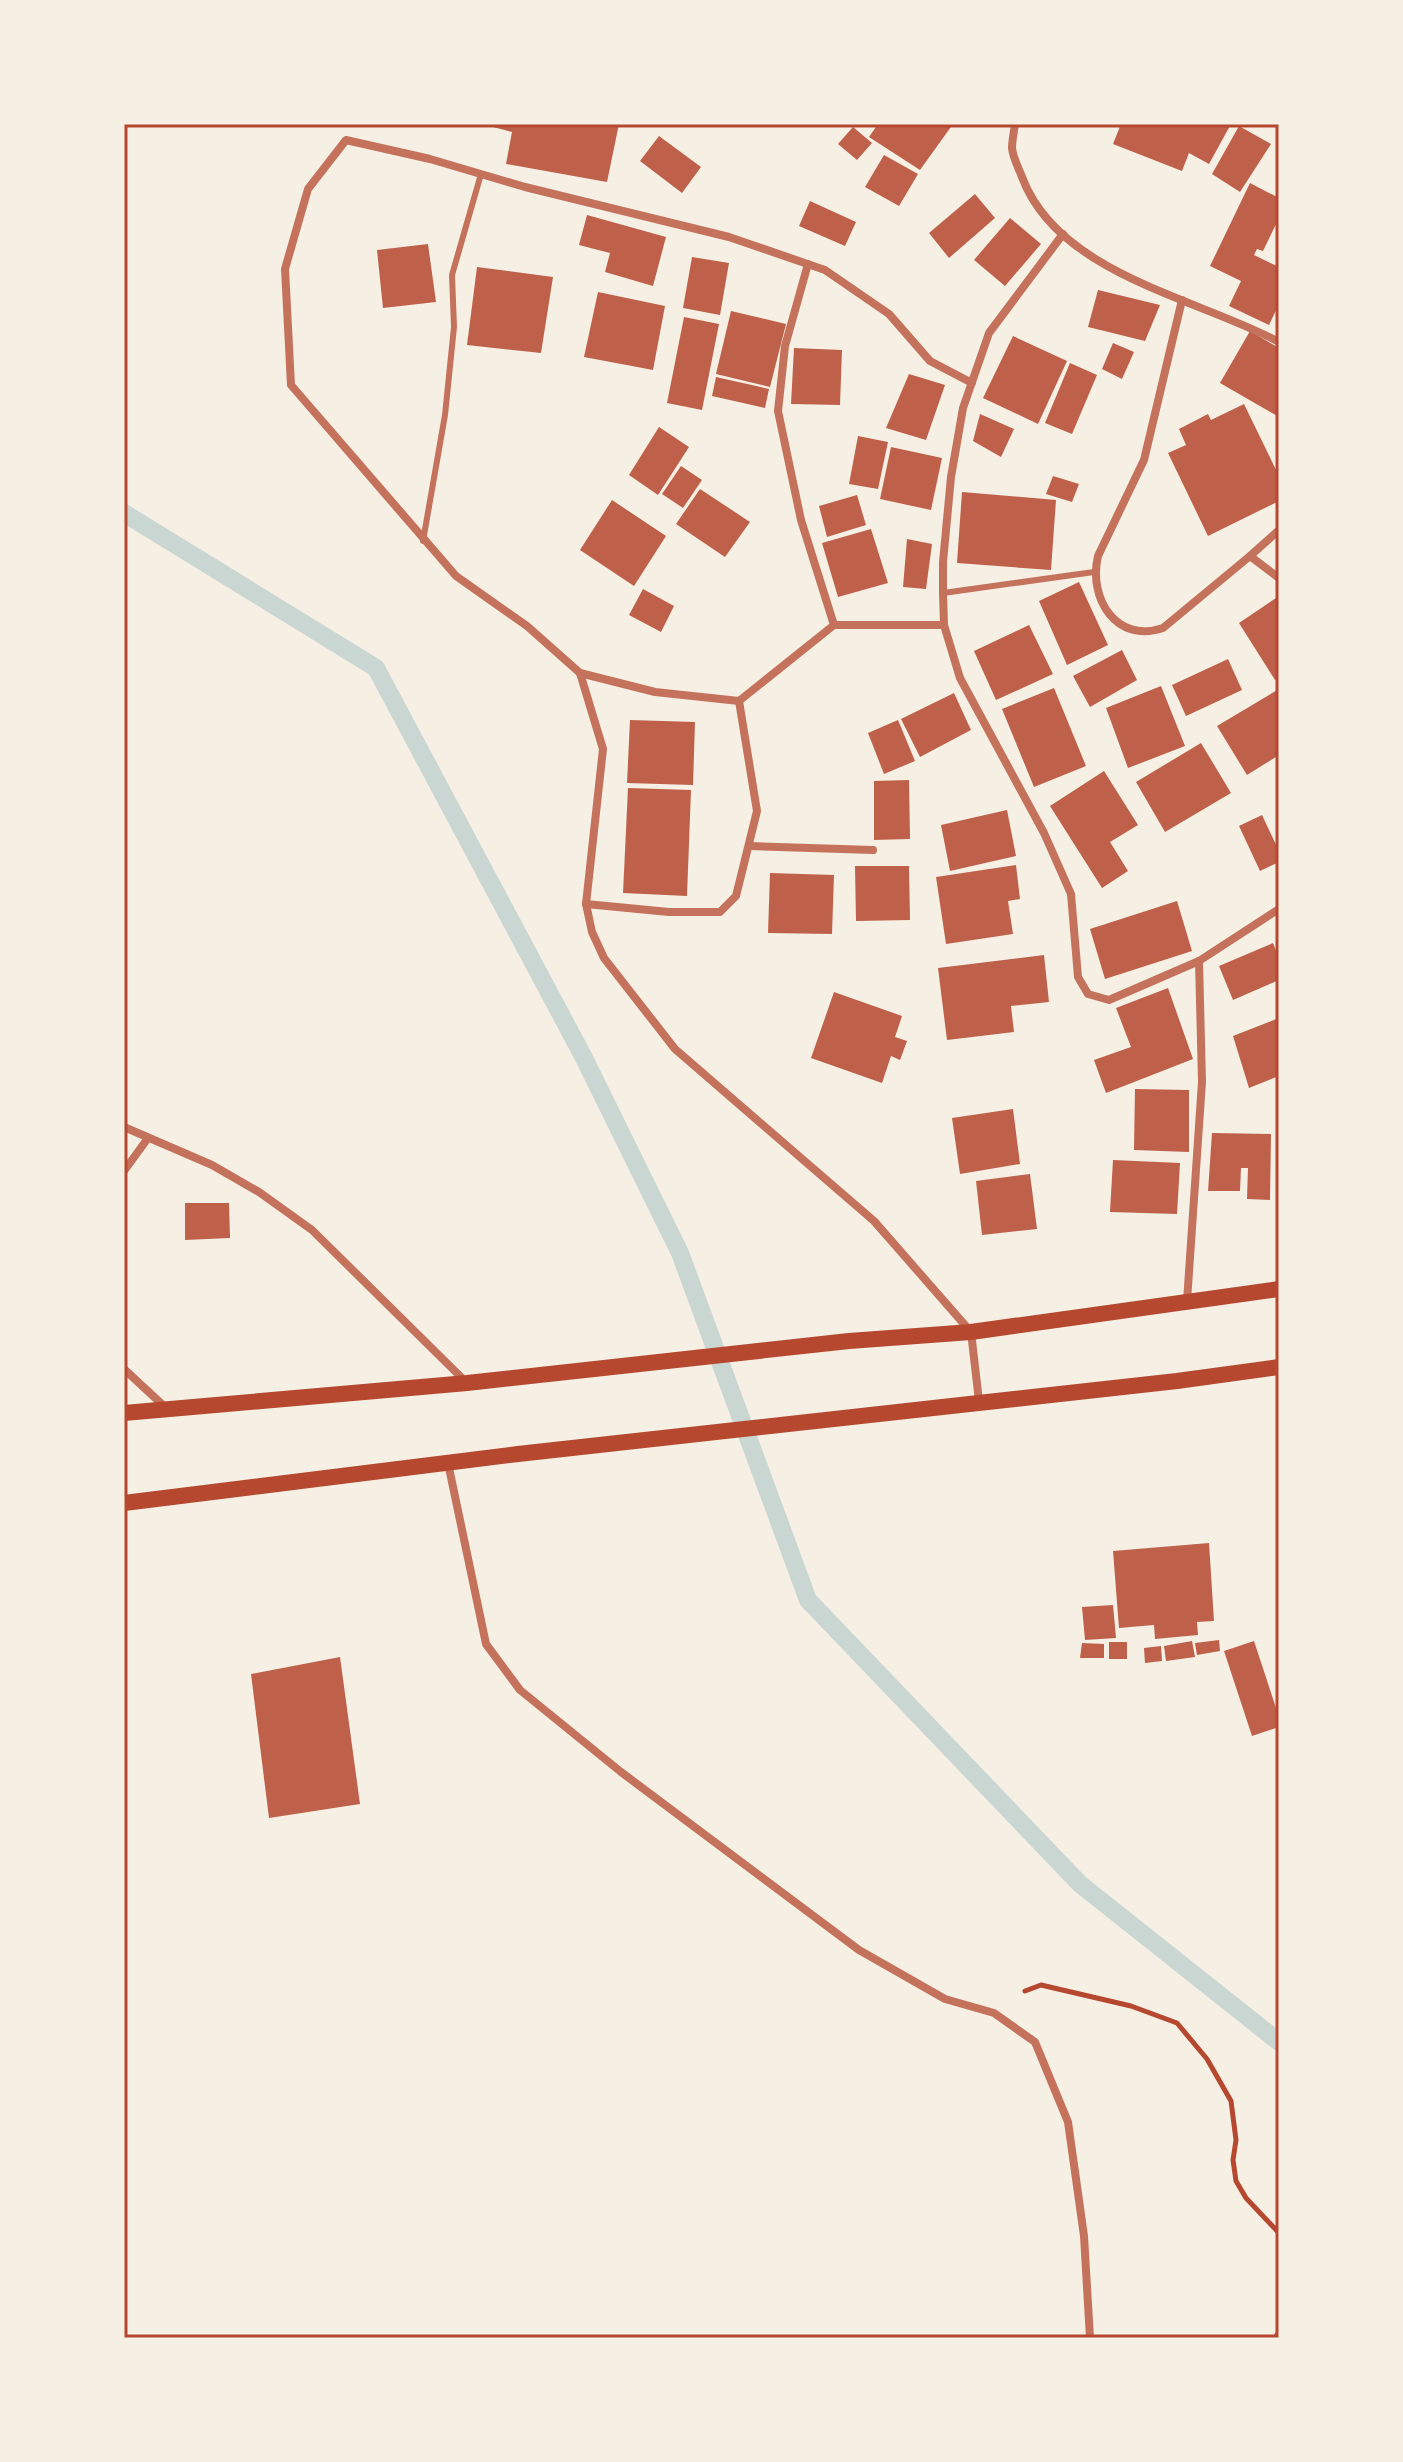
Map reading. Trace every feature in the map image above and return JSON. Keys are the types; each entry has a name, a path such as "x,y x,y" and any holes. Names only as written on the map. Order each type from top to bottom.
{"main road":[{"path":"124,1413 467,1383 849,1341 971,1332 1279,1289"},
{"path":"124,1503 518,1454 1279,1367"}],"street":[{"path":"1015,124 1012,151 1026,188 1039,208 1063,234 1091,257 1120,274 1278,338"},
{"path":"944,625 834,625 739,701 655,692 580,673 527,626 456,576 291,385 285,269 308,189 346,140 729,237 825,270 889,314 930,361 972,383"},
{"path":"1063,234 989,333 963,408 951,477 943,562 944,625 960,678 1044,833 1071,894 1078,977 1088,994 1109,1000 1199,961 1279,909"},
{"path":"808,264 785,346 778,411 801,520 834,625"},
{"path":"1182,300 1144,460 1098,556 1094,572 1102,604 1114,619 1129,629 1147,634 1163,628 1279,530"},
{"path":"1250,556 1279,578"},
{"path":"580,673 603,749 586,904 592,932 604,958 675,1049 874,1221 971,1332 979,1401"},
{"path":"586,904 669,912 720,912 736,896 757,811 739,701"},
{"path":"750,846 873,850"},
{"path":"1187,1301 1202,1082 1199,961"},
{"path":"124,1127 212,1165 259,1192 312,1230 467,1383"},
{"path":"124,1171 148,1138"},
{"path":"124,1369 166,1408"},
{"path":"448,1463 486,1644 520,1690 621,1772 859,1950 945,1999 994,2013 1035,2042 1068,2122 1084,2236 1090,2338"}],"lane":[{"path":"423,541 446,401 454,327 452,275 481,174"},
{"path":"943,593 1094,572"}],"path":[{"path":"994,2013 1012,1995 1041,1985 1131,2006 1177,2023 1207,2059 1231,2101 1236,2140 1233,2160 1236,2181 1246,2198 1279,2233"},
{"path":"1275,2338 1279,2332"}],"building":[{"path":"482,124 619,124 607,182 506,164 512,132"},
{"path":"878,124 953,124 920,170 869,137"},
{"path":"1121,124 1231,124 1209,164 1189,153 1182,171 1113,144"},
{"path":"1239,126 1271,144 1240,192 1212,174"},
{"path":"853,127 872,143 857,160 838,144"},
{"path":"659,136 701,167 682,193 640,161"},
{"path":"884,155 918,174 899,206 865,187"},
{"path":"1250,183 1279,198 1279,218 1263,251 1257,249 1254,255 1279,267 1279,304 1269,325 1229,306 1241,281 1210,266"},
{"path":"975,194 995,218 949,258 929,233"},
{"path":"810,201 856,222 845,246 799,226"},
{"path":"587,215 666,237 653,286 605,272 610,253 579,245"},
{"path":"1010,218 1041,244 1005,286 974,260"},
{"path":"428,244 436,302 383,308 377,250"},
{"path":"692,257 729,263 720,315 683,308"},
{"path":"477,267 553,277 541,353 467,345"},
{"path":"1098,290 1160,305 1145,341 1088,327"},
{"path":"598,292 665,306 653,370 584,357"},
{"path":"731,311 786,324 770,387 716,374"},
{"path":"684,317 719,324 702,410 667,403"},
{"path":"1250,331 1279,348 1279,417 1220,383"},
{"path":"1013,336 1067,361 1038,424 983,398"},
{"path":"1113,343 1134,352 1122,379 1102,369"},
{"path":"794,348 842,350 840,405 791,404"},
{"path":"1070,363 1097,375 1072,434 1045,423"},
{"path":"909,374 945,385 926,440 886,428"},
{"path":"716,377 769,389 765,408 712,396"},
{"path":"1244,404 1279,476 1279,501 1208,536 1168,453 1186,445 1179,429 1208,414 1211,420"},
{"path":"980,414 1014,429 1001,457 973,441"},
{"path":"659,427 689,447 658,495 629,475"},
{"path":"858,436 888,442 878,489 849,484"},
{"path":"891,447 942,458 931,510 880,499"},
{"path":"681,466 702,480 683,508 662,494"},
{"path":"1053,476 1079,484 1072,502 1046,494"},
{"path":"700,489 750,522 725,557 676,524"},
{"path":"962,492 1056,500 1051,570 957,563"},
{"path":"857,495 866,525 827,537 819,506"},
{"path":"612,500 666,536 634,586 580,550"},
{"path":"871,529 888,583 838,597 822,543"},
{"path":"907,539 932,544 926,589 903,587"},
{"path":"1079,582 1108,645 1067,665 1039,601"},
{"path":"643,589 674,606 661,632 629,615"},
{"path":"1279,596 1279,677 1275,680 1239,623"},
{"path":"1029,625 1053,674 996,700 974,651"},
{"path":"1122,650 1137,680 1090,707 1073,676"},
{"path":"1228,659 1242,690 1186,716 1172,685"},
{"path":"1161,686 1185,746 1128,768 1106,708"},
{"path":"1054,688 1086,766 1034,787 1002,709"},
{"path":"1279,689 1279,755 1247,775 1217,726"},
{"path":"954,693 971,730 920,757 901,719"},
{"path":"630,720 695,722 693,785 627,783"},
{"path":"898,720 915,761 884,774 868,733"},
{"path":"1201,743 1231,793 1165,832 1136,782"},
{"path":"1104,771 1138,825 1110,842 1128,871 1102,888 1050,806"},
{"path":"909,780 910,839 874,840 874,781"},
{"path":"628,788 691,790 687,896 623,893"},
{"path":"1007,810 1016,856 950,871 941,825"},
{"path":"1262,815 1279,851 1279,862 1260,871 1239,826"},
{"path":"1016,865 1020,899 1008,901 1013,934 946,944 936,877"},
{"path":"855,866 909,866 910,920 856,921"},
{"path":"770,873 834,875 832,934 768,933"},
{"path":"1177,901 1192,951 1105,979 1090,929"},
{"path":"1273,943 1279,958 1279,980 1233,1000 1219,966"},
{"path":"1044,955 1049,1002 1011,1006 1014,1032 947,1040 938,968"},
{"path":"1168,988 1193,1059 1106,1093 1094,1060 1131,1047 1116,1008"},
{"path":"834,992 902,1016 895,1037 907,1041 900,1060 891,1056 882,1083 811,1058"},
{"path":"1279,1018 1279,1076 1249,1088 1233,1036"},
{"path":"1135,1089 1189,1090 1189,1152 1134,1150"},
{"path":"1013,1109 1020,1164 960,1174 952,1118"},
{"path":"1212,1133 1271,1134 1270,1200 1247,1199 1248,1168 1241,1168 1240,1191 1208,1191"},
{"path":"1113,1160 1180,1163 1177,1214 1110,1212"},
{"path":"1030,1174 1037,1229 982,1235 976,1181"},
{"path":"185,1203 229,1203 230,1238 185,1240"},
{"path":"1209,1543 1214,1621 1197,1622 1198,1635 1155,1639 1154,1625 1119,1628 1113,1551"},
{"path":"1113,1605 1116,1638 1085,1640 1082,1607"},
{"path":"1219,1640 1220,1651 1197,1655 1195,1643"},
{"path":"1192,1641 1195,1657 1166,1661 1164,1646"},
{"path":"1254,1641 1279,1717 1279,1727 1252,1736 1224,1651"},
{"path":"1109,1642 1127,1642 1127,1659 1109,1659"},
{"path":"1082,1643 1104,1644 1104,1658 1080,1658"},
{"path":"1161,1646 1162,1661 1145,1663 1144,1648"},
{"path":"340,1657 360,1804 269,1818 251,1674"}],"waterway":[{"path":"124,513 376,668 583,1056 680,1253 808,1600 1080,1884 1279,2042"}]}
